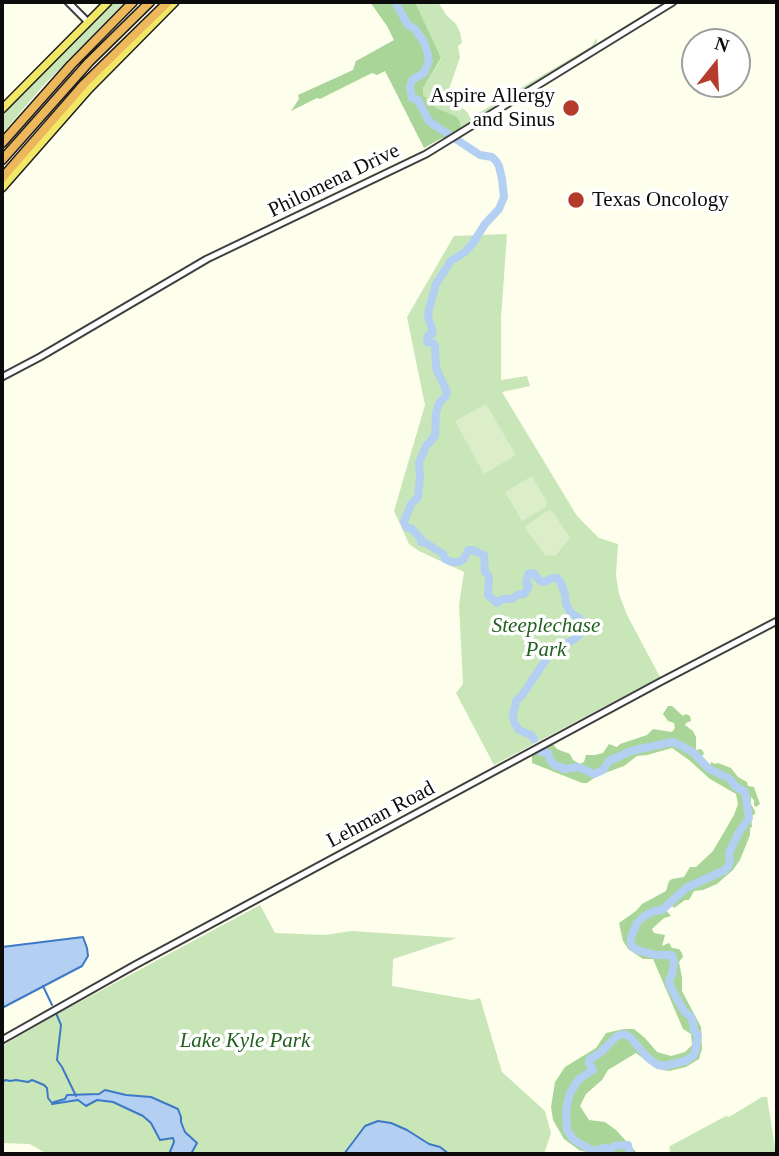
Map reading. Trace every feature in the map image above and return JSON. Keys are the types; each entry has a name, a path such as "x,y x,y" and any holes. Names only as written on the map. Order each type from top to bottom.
{"highway":[{"path":"2,143 71,65 133,2"},
{"path":"2,160 89,62 150,2"},
{"path":"2,178 84,84 169,2"}],"main road":[{"path":"2,108 108,2"},
{"path":"2,188 89,89 175,2"}],"street":[{"path":"68,2 88,22"},
{"name":"Philomena Drive","path":"2,377 207,259 393,171 451,140 673,2"},
{"name":"Lehman Road","path":"2,1040 135,965 777,621"}],"green space":[{"path":"113,2 125,2 41,88 2,134 3,112"},
{"path":"370,2 415,2 441,58 423,88 423,95 436,108 456,116 461,128 424,148 385,71 377,75 372,73 291,111 299,99 298,95 353,70 356,61 394,40"},
{"path":"415,2 438,2 460,32 460,57 448,92 470,118 592,46 596,38 597,42 595,45 461,128 456,116 435,108 423,96 423,88 441,59"},
{"name":"Steeplechase Park","path":"507,234 501,318 501,380 527,376 530,386 502,392 577,516 599,538 618,544 616,575 619,594 627,615 660,677 494,765 456,693 463,684 459,605 464,572 409,544 394,511 425,405 407,317 454,236"},
{"path":"486,404 516,455 484,474 455,421"},
{"path":"532,476 547,502 546,507 522,521 505,492"},
{"path":"549,510 570,538 555,556 545,555 524,527"},
{"path":"668,706 672,706 683,716 690,716 691,721 685,725 693,731 696,750 701,749 704,753 702,757 705,763 710,767 711,762 731,768 748,786 754,787 760,804 756,807 751,797 755,811 751,816 752,827 740,860 733,870 717,884 694,891 689,900 674,908 670,904 665,909 671,916 664,918 652,929 654,933 665,935 662,946 669,943 672,948 679,949 682,953 683,957 679,962 682,991 701,1027 702,1049 699,1059 686,1067 669,1071 657,1069 636,1053 608,1070 602,1080 586,1094 580,1106 589,1120 605,1122 638,1154 593,1154 579,1150 564,1139 553,1120 551,1107 555,1082 565,1067 596,1048 606,1033 624,1029 634,1029 657,1052 671,1056 685,1052 692,1045 691,1034 683,1029 653,959 643,959 628,949 623,941 619,923 642,904 666,891 669,881 684,877 690,867 696,867 713,851 738,804 736,794 710,779 672,748 637,756 624,766 597,776 587,783 532,763 532,752 551,742 580,764 584,762 586,755 603,753 609,744 617,747 647,735 653,729 672,732 674,723 668,721 663,714"},
{"name":"Lake Kyle Park","path":"260,905 275,933 325,935 351,931 457,938 393,959 392,986 472,1000 480,998 502,1072 545,1111 551,1133 544,1154 47,1154 30,1144 2,1143 2,1046"},
{"path":"762,1097 767,1097 776,1154 671,1154 670,1146 726,1116 729,1117"}],"water":[{"path":"83,937 88,956 82,966 2,1008 2,947"},
{"path":"105,1090 151,1097 178,1109 185,1132 197,1143 191,1154 169,1154 173,1138 160,1140 151,1123 143,1116 113,1102 97,1100 86,1106 78,1100 52,1104 65,1099 67,1095 99,1094"},
{"path":"378,1121 407,1130 449,1154 344,1154 365,1126"}],"waterway":[{"path":"395,2 408,25 415,29 424,42 429,60 424,73 412,80 412,98 418,100 429,121 480,155 492,157 499,166 502,179 504,197 499,209 465,252 451,261 436,284 428,316 433,333 428,336 427,342 435,346 436,368 447,392 436,413 435,436 426,446 419,463 418,497 411,504 404,522 421,542 443,554 445,559 451,562 464,559 468,550 484,555 485,572"},
{"path":"488,575 488,595 497,603 502,599 512,599 524,594 529,586 526,583 528,574 533,573 544,582 557,578 571,613 582,622 582,632 549,655 516,701 514,722 519,730 534,739"},
{"path":"541,752 548,753 555,766 564,769 578,767 594,774 603,770 609,761 631,751 672,742 694,753 709,769 730,779 745,792 749,818 729,853 730,863 725,870 686,888 662,910 643,917 631,937 631,944 635,949 656,955 672,955 674,961 669,980 671,988 684,1011 692,1018 694,1030 698,1035 693,1056 685,1061 664,1066 656,1064 630,1037 624,1034 617,1036 590,1059 593,1070 579,1079 570,1093 566,1110 567,1130 573,1139 594,1151 628,1145 630,1154"},
{"path":"43,986 52,1005"},
{"path":"56,1013 61,1025 57,1060 76,1096"},
{"path":"2,1082 32,1080 44,1085 52,1103"}],"place":[{"name":"Aspire Allergy and Sinus","path":"571,108"},
{"name":"Texas Oncology","path":"576,200"}]}
